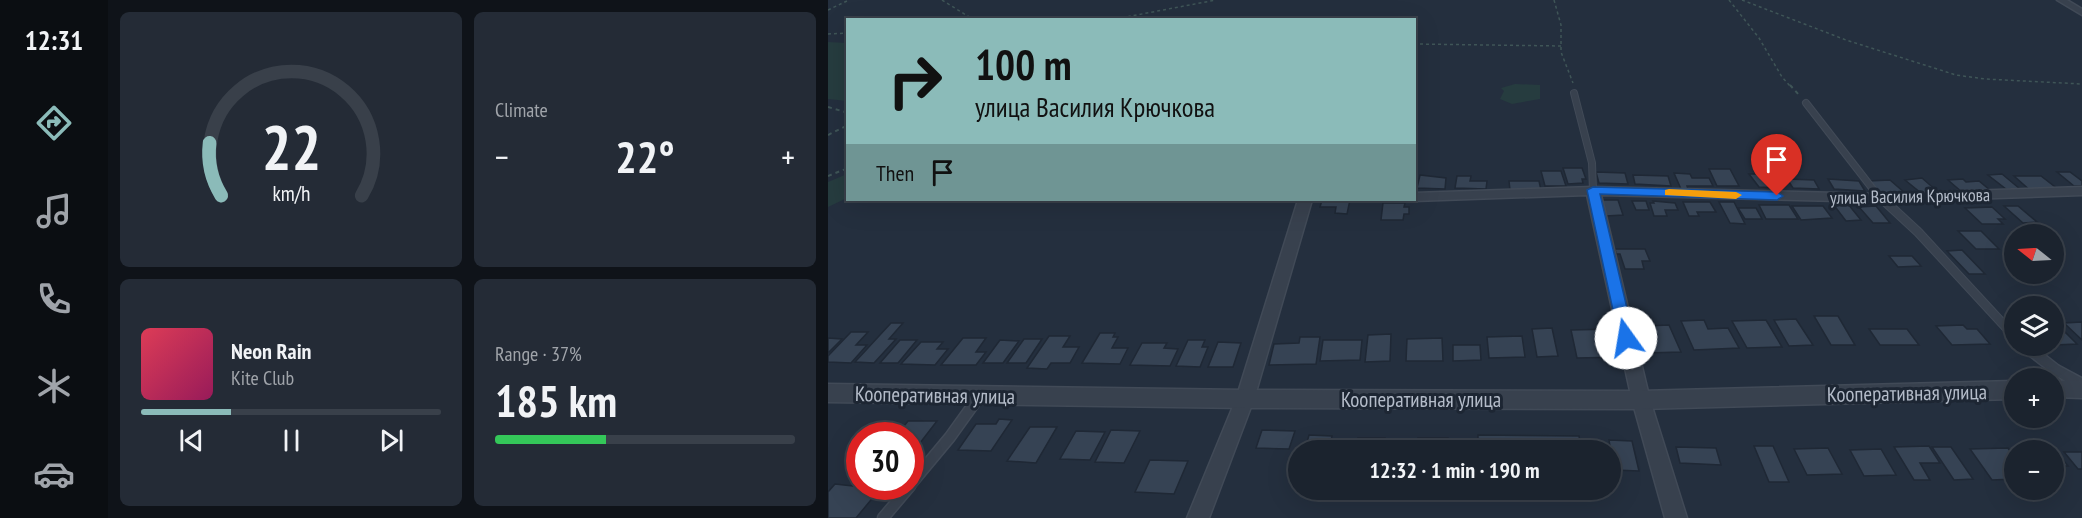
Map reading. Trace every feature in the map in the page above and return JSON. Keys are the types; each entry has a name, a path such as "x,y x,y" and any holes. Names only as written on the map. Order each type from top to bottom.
{"street":[{"path":"2061,0 2082,12"},
{"path":"1593,190 1641,400 1676,518"},
{"name":"улица Василия Крючкова","path":"1416,197 1593,190 1880,198 2082,191"},
{"path":"1198,518 1245,399 1305,201"},
{"path":"2064,388 2082,386"},
{"name":"Кооперативная улица","path":"828,393 1245,399 1641,400 2004,390"}],"lane":[{"path":"1574,93 1592,163 1593,190"},
{"path":"1806,103 1880,198 1918,232 2004,325"},
{"path":"2039,356 2082,386"},
{"path":"924,469 979,396"},
{"path":"884,518 899,500"}],"path":[{"path":"828,10 849,0"},
{"path":"942,0 971,18"},
{"path":"1121,18 1216,0"},
{"path":"1554,0 1561,25 1561,52 1573,83 1574,93"},
{"path":"1729,0 1759,38 1782,77 1806,103"},
{"path":"1742,0 1846,40 1956,75 1985,79 2082,84"},
{"path":"828,34 846,33"},
{"path":"1416,44 1562,46"},
{"path":"828,107 846,114"},
{"path":"828,135 846,126"},
{"path":"828,176 846,169"}],"green space":[{"path":"828,42 846,43 846,101 828,99"},
{"path":"1515,84 1540,85 1540,99 1512,104 1500,99 1504,91 1501,88"},
{"path":"846,174 846,198 828,207 828,182"}],"building":[{"path":"1563,168 1582,168 1586,179 1582,179 1583,183 1568,184"},
{"path":"1709,169 1730,169 1739,186 1717,186"},
{"path":"1541,171 1561,171 1566,186 1545,186"},
{"path":"1596,172 1625,173 1628,184 1599,183"},
{"path":"2057,172 2070,172 2082,181 2082,186 2074,186"},
{"path":"1674,173 1690,174 1692,178 1709,178 1713,186 1687,186 1688,189 1681,189"},
{"path":"1749,174 1768,174 1777,188 1759,187"},
{"path":"2002,174 2020,189 2006,189 1988,175"},
{"path":"1420,175 1446,178 1445,189 1417,188"},
{"path":"1633,175 1668,176 1671,186 1635,184"},
{"path":"1457,176 1471,176 1470,181 1487,181 1486,189 1455,188"},
{"path":"2014,176 2041,176 2059,190 2032,192"},
{"path":"1922,178 1938,192 1921,193 1905,180"},
{"path":"1787,179 1814,180 1819,189 1793,188"},
{"path":"1828,179 1859,181 1865,191 1834,189"},
{"path":"1963,179 1966,182 1979,181 1991,191 1963,193 1948,180"},
{"path":"1890,180 1906,194 1883,196 1868,181"},
{"path":"1509,181 1539,181 1541,190 1510,190"},
{"path":"1601,200 1618,200 1623,215 1606,216"},
{"path":"1322,201 1350,201 1347,214 1335,213 1336,207 1320,207"},
{"path":"1632,201 1646,201 1649,210 1636,210"},
{"path":"1653,201 1675,203 1678,210 1665,210 1667,216 1654,216 1650,203 1654,203"},
{"path":"1683,202 1710,202 1716,212 1697,212 1699,216 1689,216"},
{"path":"1719,202 1734,202 1745,224 1730,223"},
{"path":"1383,203 1405,203 1404,207 1409,207 1409,214 1404,214 1403,220 1381,220"},
{"path":"1833,204 1848,204 1861,220 1846,221"},
{"path":"1759,205 1789,205 1798,219 1766,219"},
{"path":"1792,206 1823,206 1832,218 1801,220"},
{"path":"1876,206 1890,223 1873,223 1859,207"},
{"path":"2004,206 2018,206 2037,222 2023,223"},
{"path":"1992,207 2005,219 1998,219 2003,224 1982,224 1965,208"},
{"path":"1738,208 1756,208 1762,219 1745,219"},
{"path":"1958,231 1981,231 1999,249 1976,249"},
{"path":"1615,249 1645,249 1650,261 1642,261 1644,269 1625,269 1620,254 1616,254"},
{"path":"1962,250 1985,274 1969,274 1947,251"},
{"path":"1889,256 1912,256 1921,266 1898,267"},
{"path":"1814,316 1838,316 1855,345 1831,345"},
{"path":"1796,319 1813,345 1789,346 1774,320"},
{"path":"1704,320 1708,329 1728,328 1739,348 1694,350 1681,321"},
{"path":"1766,320 1782,347 1747,348 1732,321"},
{"path":"2082,322 2082,340 2064,323"},
{"path":"891,323 903,323 889,339 896,339 874,363 855,362"},
{"path":"1669,325 1681,352 1645,353 1638,333 1649,332 1646,326"},
{"path":"1963,325 1967,329 1977,329 1990,344 1952,345 1936,326"},
{"path":"1552,328 1558,356 1537,357 1532,329"},
{"path":"1614,329 1622,357 1577,358 1571,330"},
{"path":"1869,329 1907,329 1919,345 1880,345"},
{"path":"2064,331 2077,344 2064,345"},
{"path":"851,332 868,332 856,345 867,345 851,363 828,362 828,356"},
{"path":"1100,333 1115,333 1113,337 1118,337 1112,348 1128,348 1120,364 1082,363"},
{"path":"1391,334 1390,361 1365,362 1368,335"},
{"path":"1049,336 1070,336 1063,347 1079,347 1070,363 1051,363 1047,369 1027,368"},
{"path":"1522,336 1525,357 1489,358 1487,337"},
{"path":"1300,337 1320,337 1316,364 1269,365 1274,344 1299,343"},
{"path":"828,338 842,339 828,353"},
{"path":"963,338 986,338 976,352 986,352 976,365 941,365"},
{"path":"1442,338 1443,361 1406,361 1407,339"},
{"path":"1024,339 1042,339 1026,363 1007,363"},
{"path":"900,340 917,340 898,363 880,363"},
{"path":"1000,340 1019,341 1003,363 983,363"},
{"path":"1188,340 1205,340 1202,347 1208,347 1200,367 1176,366"},
{"path":"1323,340 1362,340 1360,360 1320,361"},
{"path":"921,342 943,342 937,349 948,349 935,365 901,364"},
{"path":"1218,342 1241,343 1233,367 1208,367"},
{"path":"1142,343 1167,343 1164,348 1178,349 1170,366 1130,365"},
{"path":"1453,345 1480,345 1481,360 1453,361"},
{"path":"999,419 1012,420 991,451 958,450 976,424 996,424"},
{"path":"937,421 924,438 924,422 907,422"},
{"path":"1030,427 1057,427 1036,463 1007,461"},
{"path":"1111,430 1140,431 1124,463 1095,462"},
{"path":"1262,430 1295,431 1292,440 1288,440 1288,449 1256,448"},
{"path":"1076,431 1105,432 1090,460 1060,459"},
{"path":"1309,435 1332,436 1331,440 1308,440"},
{"path":"1478,435 1579,436 1580,440 1478,440"},
{"path":"1358,438 1385,438 1385,440 1358,440"},
{"path":"1418,438 1448,438 1448,440 1418,440"},
{"path":"1621,441 1632,441 1639,471 1621,470"},
{"path":"1754,446 1773,446 1789,482 1769,482"},
{"path":"1929,446 1940,463 1920,463 1930,480 1914,480 1894,447"},
{"path":"1676,447 1716,448 1721,465 1680,463"},
{"path":"1932,447 1951,447 1973,479 1954,480"},
{"path":"1828,448 1842,474 1807,475 1794,449"},
{"path":"2004,448 2004,479 1992,480 1970,449"},
{"path":"1881,449 1896,475 1864,476 1850,450"},
{"path":"2064,452 2082,452 2082,469 2078,469"},
{"path":"1150,460 1188,461 1174,494 1135,492"},
{"path":"835,484 846,485 846,500 871,500 856,518 828,518 828,492"}],"slow traffic":[{"path":"1669,193 1736,195"}],"route":[{"path":"1626,338 1601,235 1593,190 1777,196"}]}
